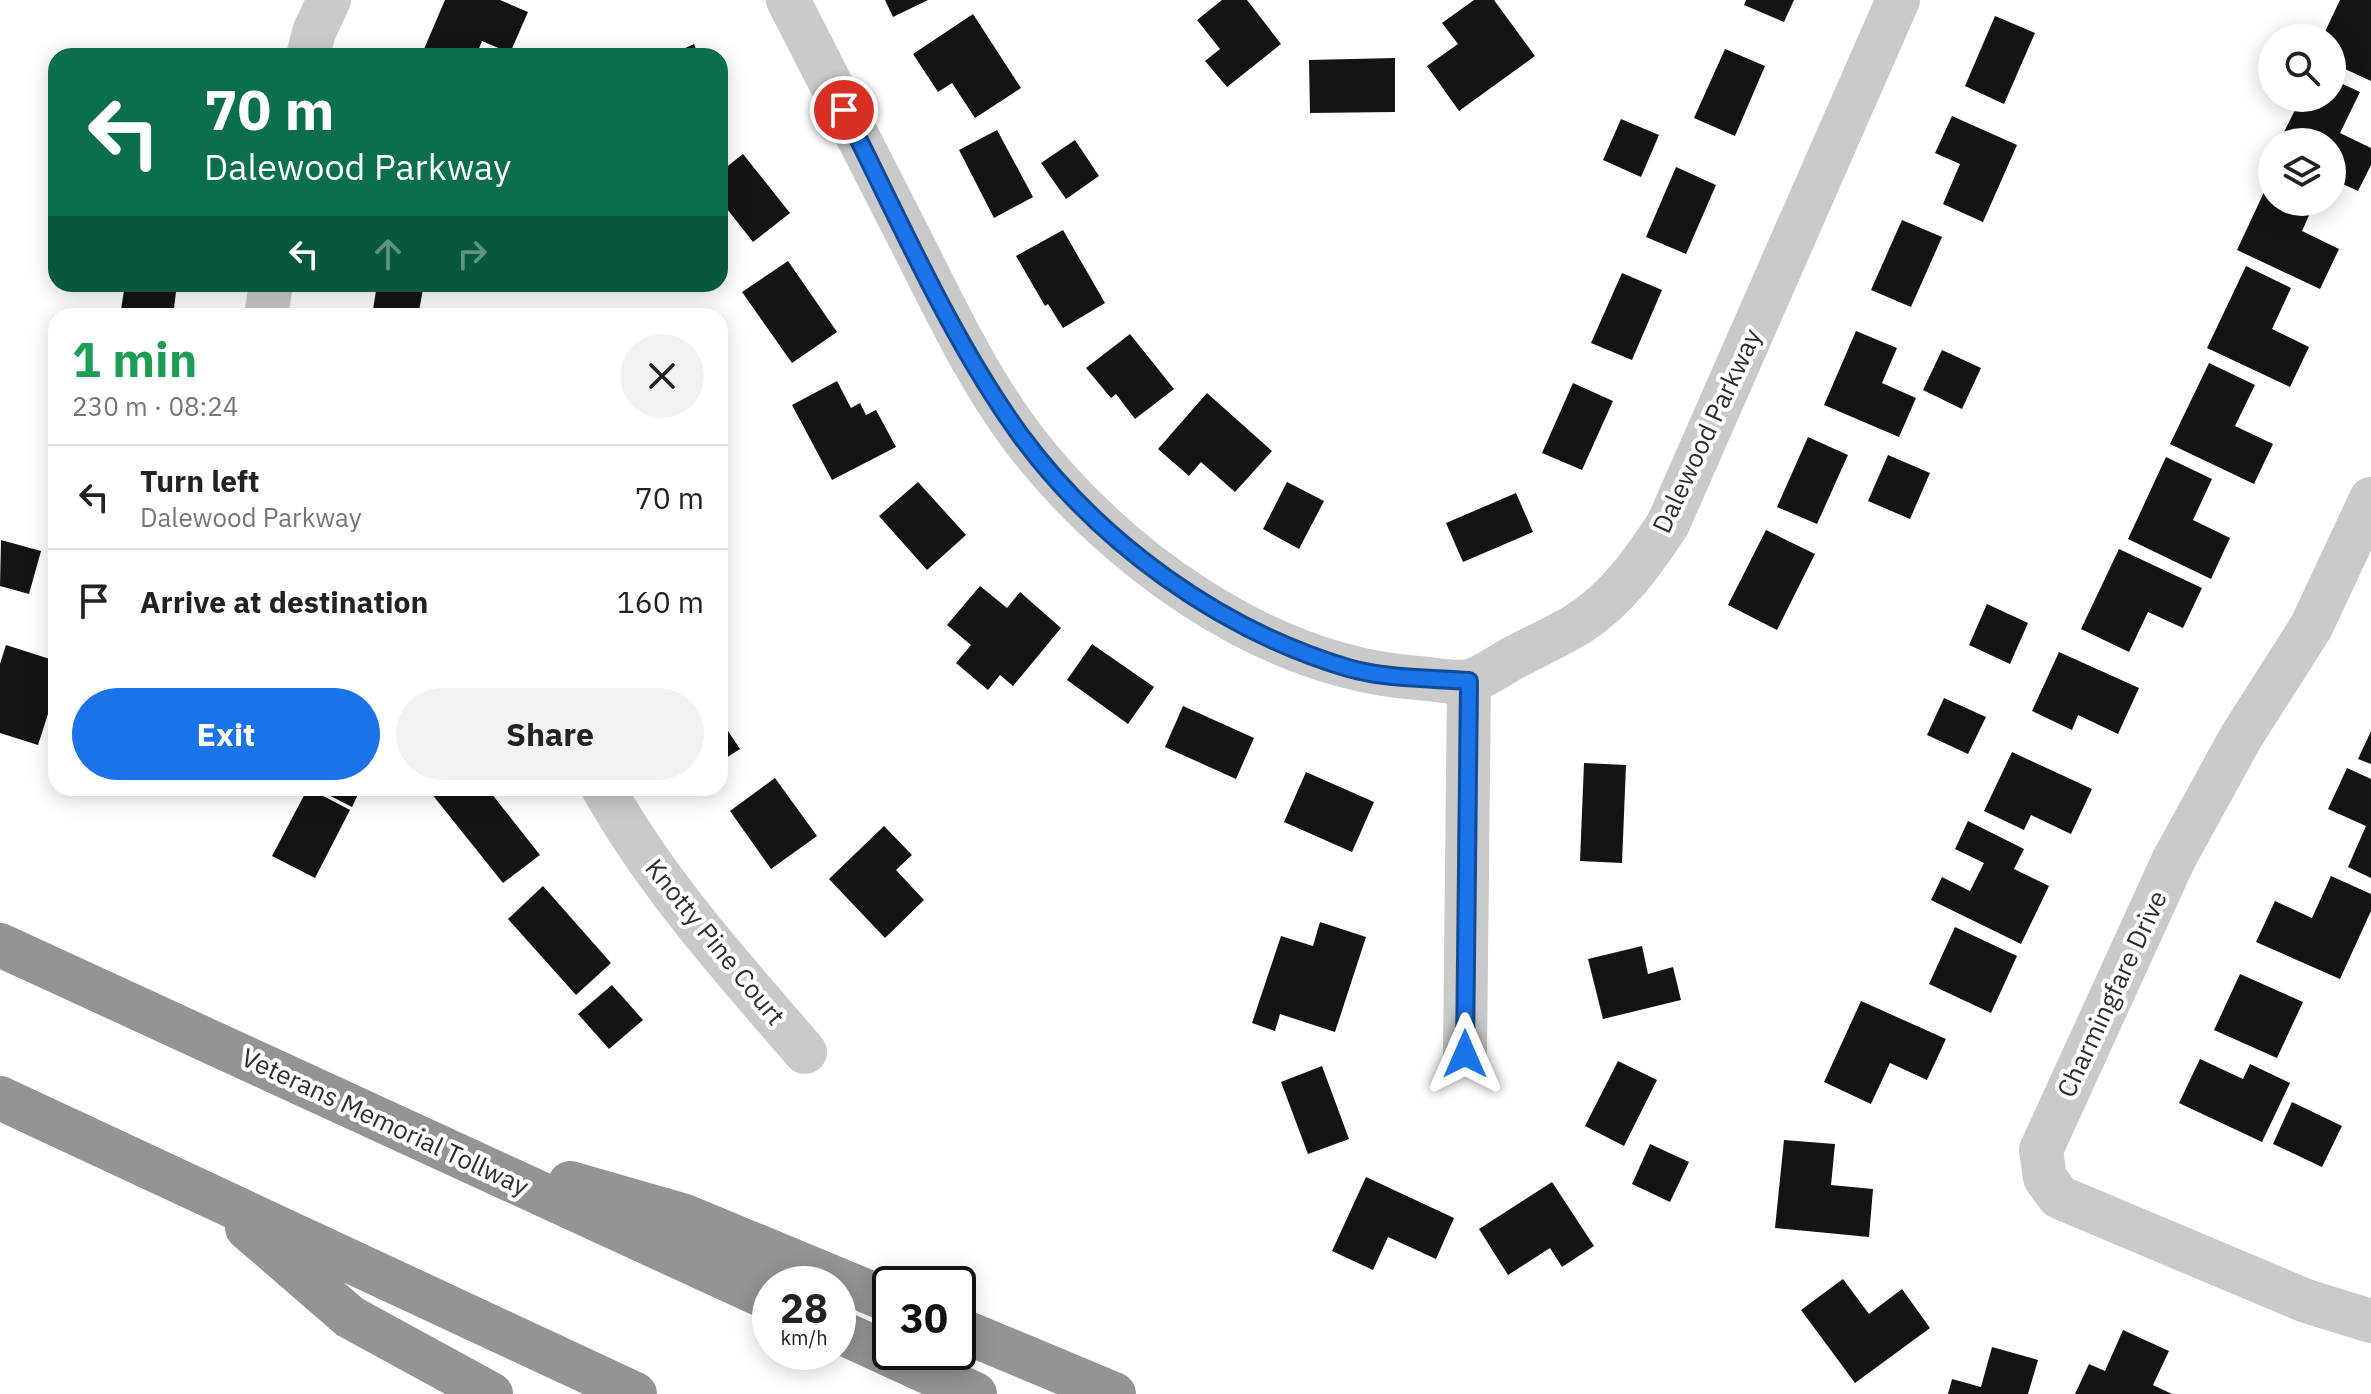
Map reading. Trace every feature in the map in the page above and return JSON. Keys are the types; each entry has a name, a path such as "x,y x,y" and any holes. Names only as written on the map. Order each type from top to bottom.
{"highway":[{"name":"Veterans Memorial Tollway","path":"0,945 752,1291"},
{"path":"0,1098 635,1394"},
{"path":"431,1143 685,1216 872,1294"},
{"path":"206,1193 350,1317 491,1394"},
{"path":"976,1336 1114,1394"},
{"path":"856,1339 975,1394"}],"street":[{"path":"310,48 329,0"},
{"path":"788,0 981,374 1022,437 1068,491 1145,562 1195,597 1249,627 1300,651 1351,668 1395,676 1469,681 1465,1054"},
{"name":"Dalewood Parkway","path":"1469,681 1580,623 1617,592 1640,566 1668,524 1898,0"},
{"name":"Charmingfare Drive","path":"2371,499 2311,627 2241,737 2174,859 2041,1150 2045,1178 2059,1197 2306,1301 2371,1321"},
{"name":"Knotty Pine Court","path":"608,796 683,910 805,1052"}],"building":[{"path":"445,0 500,0 528,12 512,48 498,48 482,41 479,48 424,48"},
{"path":"885,0 928,0 893,17"},
{"path":"1222,0 1247,0 1281,44 1227,87 1205,61 1220,49 1197,20"},
{"path":"1474,0 1494,0 1535,56 1459,111 1427,66 1458,44 1442,23"},
{"path":"1746,0 1794,0 1784,22 1744,5"},
{"path":"2340,0 2371,0 2371,81 2346,69 2346,24 2329,24"},
{"path":"973,14 1021,88 975,118 952,83 938,92 913,54"},
{"path":"1995,16 2035,33 2004,104 1965,86"},
{"path":"1725,49 1765,66 1735,136 1694,118"},
{"path":"1395,58 1395,112 1310,113 1309,60"},
{"path":"2346,86 2360,92 2342,128 2286,128 2294,112 2346,112"},
{"path":"1952,116 2017,145 1983,222 1943,204 1960,164 1935,153"},
{"path":"1621,119 1659,135 1641,177 1603,160"},
{"path":"997,130 1033,197 994,218 959,150"},
{"path":"2346,136 2371,148 2371,165 2358,191 2346,185"},
{"path":"1075,140 1099,176 1066,199 1041,163"},
{"path":"743,154 790,213 753,242 728,210 728,166"},
{"path":"1676,167 1716,185 1686,254 1646,237"},
{"path":"2258,205 2258,216 2309,216 2302,231 2339,249 2320,289 2237,250"},
{"path":"1902,220 1942,237 1911,307 1871,290"},
{"path":"1063,230 1105,303 1063,328 1048,304 1045,306 1016,256"},
{"path":"788,261 837,332 792,363 742,292"},
{"path":"2246,266 2291,288 2272,329 2309,347 2290,387 2207,348"},
{"path":"1622,273 1662,290 1632,360 1591,343"},
{"path":"124,292 176,292 174,308 121,308"},
{"path":"376,292 422,292 420,308 373,308"},
{"path":"1856,331 1897,348 1882,383 1916,398 1899,437 1824,405"},
{"path":"1130,334 1174,389 1135,419 1116,394 1111,398 1086,368"},
{"path":"1942,350 1981,368 1962,409 1923,390"},
{"path":"2209,363 2255,385 2235,426 2273,444 2254,484 2170,444"},
{"path":"837,381 851,408 860,403 866,415 876,410 896,447 832,480 792,405"},
{"path":"1573,383 1613,401 1582,470 1542,453"},
{"path":"1207,393 1272,451 1235,492 1201,462 1189,476 1158,449"},
{"path":"1808,437 1848,455 1817,524 1777,507"},
{"path":"1888,455 1930,473 1910,519 1868,501"},
{"path":"2166,457 2212,479 2193,520 2230,538 2211,579 2128,539"},
{"path":"918,482 966,535 927,570 879,516"},
{"path":"1287,482 1324,501 1299,549 1263,529"},
{"path":"1516,493 1533,532 1463,562 1446,523"},
{"path":"1766,530 1815,554 1777,630 1728,605"},
{"path":"1,540 41,551 29,594 0,586"},
{"path":"2119,549 2202,588 2183,628 2148,612 2129,652 2081,629"},
{"path":"980,586 1007,608 1020,592 1061,628 1013,686 1000,675 988,690 956,663 971,645 947,625"},
{"path":"1987,604 2028,623 2010,664 1969,645"},
{"path":"1092,644 1154,687 1128,724 1067,680"},
{"path":"6,645 48,658 48,714 38,745 0,733 0,664"},
{"path":"2059,652 2139,688 2118,734 2078,715 2072,730 2032,711"},
{"path":"1944,698 1986,717 1968,754 1927,735"},
{"path":"1183,706 1254,738 1236,779 1165,747"},
{"path":"728,731 740,749 728,757"},
{"path":"2371,731 2371,764 2358,759"},
{"path":"2012,752 2092,789 2071,834 2031,815 2024,830 1984,811"},
{"path":"1584,763 1626,765 1622,863 1580,861"},
{"path":"2347,768 2371,779 2371,878 2348,867 2366,826 2328,809"},
{"path":"1306,772 1374,802 1352,852 1284,822"},
{"path":"775,778 817,836 771,869 730,811"},
{"path":"304,796 323,796 350,810 315,878 272,856"},
{"path":"331,796 357,796 352,807"},
{"path":"433,796 493,796 540,855 503,883"},
{"path":"1968,821 2024,849 2014,869 2049,886 2021,944 1931,900 1942,877 1970,891 1984,863 1955,849"},
{"path":"884,826 912,855 896,870 924,900 885,938 829,879"},
{"path":"2331,876 2371,894 2371,911 2340,979 2256,942 2275,901 2312,918"},
{"path":"543,886 611,963 576,995 508,919"},
{"path":"1320,922 1366,937 1335,1032 1280,1014 1275,1031 1252,1023 1281,936 1313,946"},
{"path":"1955,927 2017,956 1991,1013 1929,984"},
{"path":"1642,946 1648,974 1673,967 1681,1000 1603,1019 1588,959"},
{"path":"2240,974 2303,1002 2277,1058 2214,1030"},
{"path":"612,985 643,1020 609,1049 578,1014"},
{"path":"1861,1001 1946,1039 1927,1080 1890,1063 1871,1104 1824,1082"},
{"path":"2200,1059 2243,1079 2250,1064 2290,1083 2262,1142 2179,1103"},
{"path":"1618,1061 1657,1080 1624,1146 1585,1126"},
{"path":"1322,1066 1349,1139 1308,1154 1281,1082"},
{"path":"2292,1102 2342,1126 2322,1167 2273,1144"},
{"path":"1784,1140 1835,1144 1831,1185 1873,1189 1869,1237 1775,1228"},
{"path":"1650,1144 1689,1162 1670,1202 1632,1184"},
{"path":"1366,1177 1454,1218 1436,1259 1388,1237 1373,1270 1332,1251"},
{"path":"1552,1182 1594,1246 1562,1267 1550,1248 1508,1275 1479,1229"},
{"path":"1843,1279 1869,1314 1902,1289 1930,1328 1855,1383 1801,1310"},
{"path":"2123,1330 2169,1351 2153,1385 2172,1394 2075,1394 2089,1364 2105,1371"},
{"path":"1992,1347 2038,1360 2028,1394 1948,1394 1952,1379 1981,1387"}],"route":[{"path":"844,110 981,374 1022,437 1068,491 1108,530 1145,562 1195,597 1300,651 1351,668 1395,676 1469,681 1465,1054"}]}
